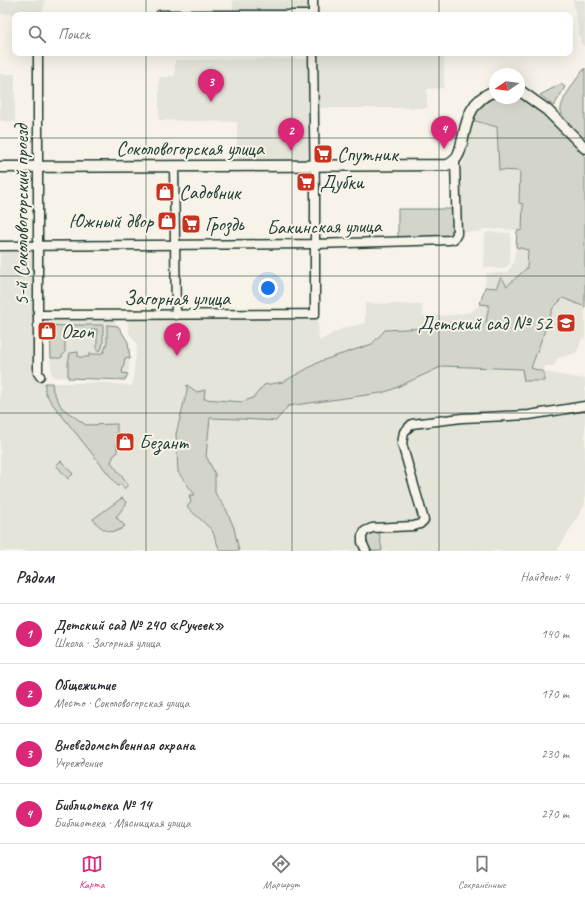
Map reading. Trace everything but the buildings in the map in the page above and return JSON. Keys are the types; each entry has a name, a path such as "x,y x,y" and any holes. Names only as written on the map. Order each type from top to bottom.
{"main road":[{"path":"453,162 460,151 470,112 476,102 489,94"},
{"path":"525,94 547,110 585,148"},
{"name":"Соколовогорская улица","path":"0,166 315,165 453,162"}],"street":[{"path":"313,0 313,12"},
{"name":"5-й Соколовогорский проезд","path":"38,56 38,373 40,376"},
{"path":"313,56 315,244"},
{"name":"Бакинская улица","path":"0,246 315,244 449,240 456,237 456,199 453,162"},
{"path":"174,166 176,315"},
{"name":"Загорная улица","path":"38,315 315,314 315,244"},
{"path":"366,551 362,542 362,536 365,531 372,528 414,526 420,524 424,520 402,444 404,432 412,424 462,418 529,415 585,406"}],"shaded area":[{"path":"0,0 45,0 42,12 12,12 12,14 0,14"},
{"path":"233,0 311,0 311,11 233,12"},
{"path":"573,0 585,0 585,44 582,47"},
{"path":"316,56 444,56 444,88 427,89 427,108 316,108"},
{"path":"311,59 311,161 237,162 237,122 159,120 159,77 175,76 175,60"},
{"path":"585,68 585,141 568,124 561,112 561,107 574,83"},
{"path":"0,74 15,74 15,122 0,121"},
{"path":"561,84 565,87 554,106 540,95"},
{"path":"489,100 489,104 525,104 525,100 527,101 546,115 572,141 585,157 585,307 563,298 553,308 531,368 544,372 544,381 524,381 522,369 443,366 391,390 381,393 288,406 276,421 210,418 206,456 215,474 215,493 226,509 234,528 239,551 220,551 212,530 187,507 191,502 189,495 195,495 178,472 176,434 187,391 187,385 197,392 205,390 204,399 242,402 253,398 264,385 283,382 321,361 372,344 385,330 426,328 451,323 464,325 472,333 486,322 489,305 480,304 485,287 496,288 501,277 507,286 527,268 528,250 516,247 517,231 522,230 523,204 519,203 520,171 499,170 497,127 472,120 477,110"},
{"path":"472,120 497,127 499,170 520,171 519,203 523,204 522,230 484,229 479,232 462,232 460,229 459,171 463,164"},
{"path":"398,209 452,209 453,235 451,237 398,239"},
{"path":"489,232 511,233 510,264 503,269 484,266 485,234"},
{"path":"516,247 528,250 527,268 507,286 501,278 496,288 485,287 486,274 506,273 513,264"},
{"path":"0,249 34,250 36,252 36,377 38,380 45,383 107,383 132,386 137,344 129,333 128,322 130,317 318,319 319,341 343,328 365,323 365,303 422,305 423,316 452,315 472,312 480,304 490,305 486,322 472,333 451,323 426,328 385,330 373,344 321,361 283,382 264,385 253,398 242,402 203,399 197,392 187,385 187,391 176,434 178,472 195,495 207,414 288,406 381,393 391,390 443,366 522,369 543,381 544,372 585,379 585,403 523,413 523,420 585,408 585,505 557,551 382,551 379,531 373,524 357,538 362,551 0,551"},
{"name":"Детский сад № 52","path":"563,298 585,307 585,339 582,338 577,352 557,359 554,366 545,366 544,372 531,368 553,308"},
{"path":"50,317 109,317 115,322 128,342 130,359 128,374 125,380 52,377 50,359"},
{"path":"50,325 65,326 65,352 61,358 51,358"},
{"path":"70,325 103,325 103,343 101,350 97,351 97,329 91,330 91,333 77,333 77,330 70,330"},
{"path":"107,325 118,326 128,342 130,359 125,358 122,373 128,374 125,380 68,378 70,353 78,352 78,357 89,357 89,354 99,354 104,352 107,342"},
{"path":"45,383 52,383 53,391 62,408 86,425 117,424 117,453 114,455 111,462 128,485 124,489 121,484 118,486 51,402 45,392"},
{"path":"61,461 73,474 68,479 56,465"},
{"path":"122,498 127,503 116,517 125,526 112,532 103,529 93,519"},
{"path":"379,531 382,551 369,551 364,542 366,537"}],"place":[{"name":"Вневедомственная охрана","path":"211,102"},
{"name":"Библиотека № 14","path":"444,149"},
{"name":"Общежитие","path":"291,151"},
{"name":"Спутник","path":"323,154"},
{"name":"Дубки","path":"306,182"},
{"name":"Садовник","path":"165,192"},
{"name":"Южный двор","path":"167,221"},
{"name":"Гроздь","path":"191,224"},
{"name":"Детский сад № 52","path":"566,323"},
{"name":"Ozon","path":"47,331"},
{"name":"Детский сад № 240 «Ручеек»","path":"177,356"},
{"name":"Безант","path":"125,442"}]}
